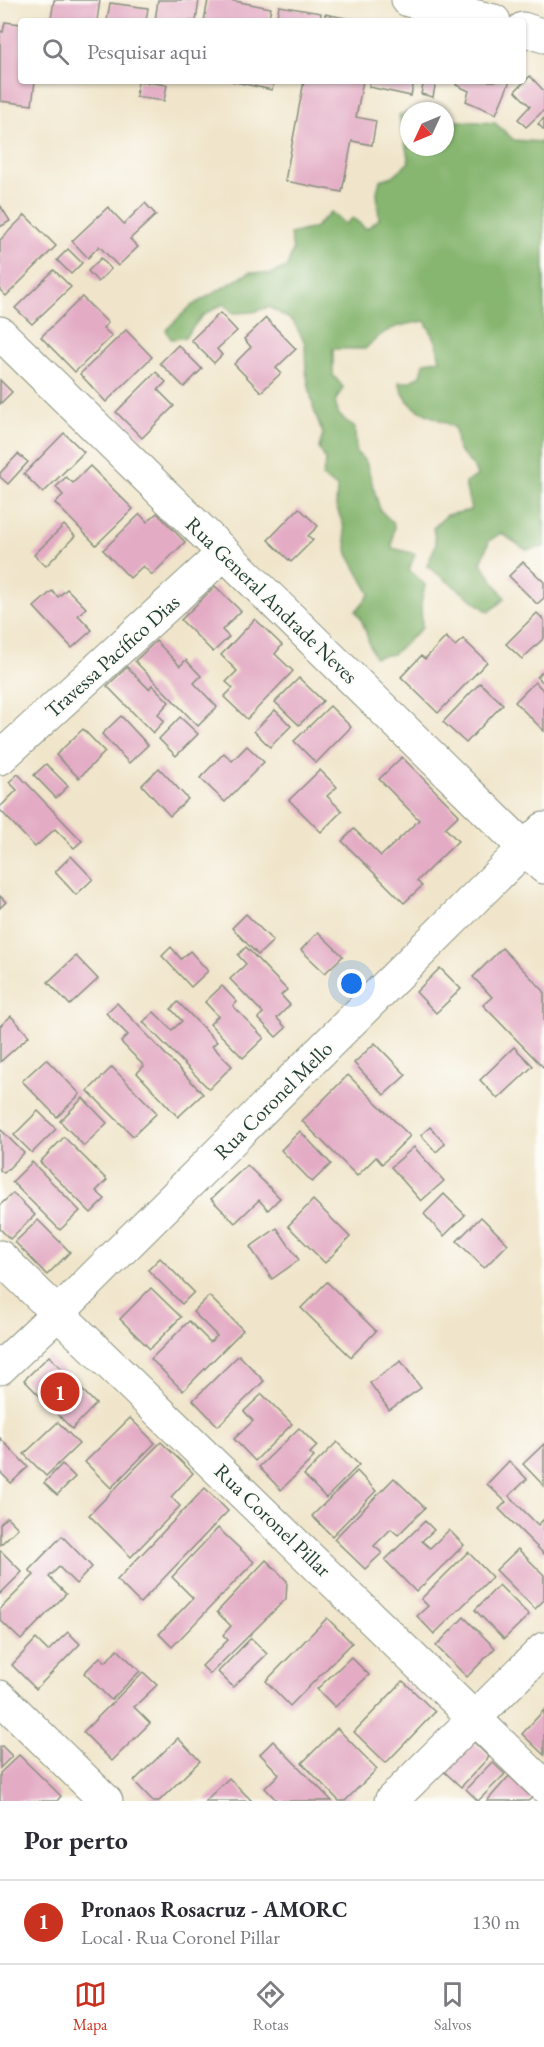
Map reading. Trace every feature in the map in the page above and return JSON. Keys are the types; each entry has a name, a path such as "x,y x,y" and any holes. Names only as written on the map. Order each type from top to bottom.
{"street":[{"path":"408,0 482,18"},
{"path":"526,30 544,36"},
{"name":"Rua General Andrade Neves","path":"0,333 224,553 538,848"},
{"name":"Travessa Pacífico Dias","path":"0,758 224,553"},
{"name":"Rua Coronel Mello","path":"0,1368 538,848"},
{"name":"Rua Coronel Pillar","path":"0,1257 544,1786"},
{"path":"391,1801 544,1648"},
{"path":"0,1697 106,1801"}],"green space":[{"path":"454,121 495,123 514,140 541,142 544,145 544,547 526,550 501,533 489,541 481,563 505,598 489,612 427,566 436,544 433,528 447,515 471,510 465,483 477,476 473,466 458,450 455,428 414,407 403,393 399,382 409,382 421,375 424,362 440,360 436,341 425,321 407,324 385,332 365,349 333,349 333,375 343,387 335,402 339,415 355,428 356,452 366,462 380,510 394,524 392,548 415,554 409,570 425,585 421,603 422,628 393,654 375,657 356,611 370,594 348,554 343,524 336,506 337,487 322,477 326,461 319,448 323,434 314,410 306,372 305,343 293,321 269,307 253,312 234,313 223,304 202,316 184,338 171,339 166,330 191,306 250,272 270,274 287,267 293,250 290,234 314,228 331,212 345,224 353,218 366,229 379,219 377,192 380,180 393,176 409,162 408,156 454,156"}],"building":[{"path":"54,0 100,0 97,18 51,18"},
{"path":"158,0 199,0 196,18 155,18"},
{"path":"208,0 229,0 271,8 269,18 205,18"},
{"path":"110,3 148,8 146,18 108,18"},
{"path":"279,6 321,13 320,18 277,18"},
{"path":"325,14 346,18 324,18"},
{"path":"5,22 18,24 18,84 35,84 32,105 0,101 0,31 3,32"},
{"path":"530,76 544,91 544,110 526,127 518,119 530,106 515,91 522,84 526,84"},
{"path":"138,84 167,85 164,101 136,97"},
{"path":"245,84 273,84 272,90"},
{"path":"303,84 362,84 356,117 376,121 372,145 352,141 342,192 285,181"},
{"path":"370,84 413,84 411,96 369,87"},
{"path":"423,84 435,84 433,97 421,94"},
{"path":"509,84 496,114 466,101 469,91 456,85"},
{"path":"544,118 544,130 538,124"},
{"path":"145,203 156,215 130,239 138,247 118,266 99,246 88,258 72,241 108,207 124,224"},
{"path":"0,205 10,221 0,227"},
{"path":"25,215 56,246 6,296 0,290 0,240"},
{"path":"68,249 82,263 71,274 57,260"},
{"path":"101,258 111,269 98,282 88,271"},
{"path":"54,270 71,287 32,324 15,308"},
{"path":"82,297 108,323 103,328 112,336 75,372 41,337"},
{"path":"220,313 237,331 217,349 222,355 214,363 191,340"},
{"path":"266,318 296,349 276,368 281,373 261,392 234,364 251,347 244,339"},
{"path":"126,330 152,357 106,402 80,374"},
{"path":"178,345 202,369 184,387 160,363"},
{"path":"156,372 166,382 158,390 174,406 142,438 116,412"},
{"path":"0,380 12,392 0,404"},
{"path":"64,433 84,452 43,493 24,474"},
{"path":"18,454 28,462 8,484 0,477 0,473"},
{"path":"90,466 133,509 96,545 55,503 63,495 56,487 66,477 73,483"},
{"path":"299,508 318,526 308,536 313,540 291,562 268,540"},
{"path":"157,513 185,542 152,575 143,566 130,578 103,550 140,514 147,522"},
{"path":"64,525 75,536 46,566 34,555"},
{"path":"523,562 544,582 544,598 537,604 509,576"},
{"path":"215,586 241,611 222,630 229,637 213,652 181,620"},
{"path":"67,589 86,608 78,615 92,630 72,648 34,607 52,591 58,597"},
{"path":"537,613 544,620 544,638 522,659 506,644"},
{"path":"255,619 282,645 275,654 293,671 247,719 224,697 233,688 226,682 237,671 221,655"},
{"path":"446,637 455,646 463,639 487,662 438,713 401,677 421,656 425,659"},
{"path":"156,641 180,666 186,660 201,676 194,683 217,707 198,726 135,661"},
{"path":"127,667 149,689 152,685 169,702 158,714 164,721 153,733 107,686"},
{"path":"544,670 544,683 537,677"},
{"path":"299,678 323,701 299,725 275,702"},
{"path":"535,682 544,691 544,731 515,702"},
{"path":"480,683 503,704 466,743 443,722"},
{"path":"330,706 351,727 316,763 294,741"},
{"path":"275,710 291,726 270,747 254,731"},
{"path":"121,716 148,745 129,763 102,734"},
{"path":"180,717 198,734 176,756 159,739"},
{"path":"83,729 105,752 79,778 56,755"},
{"path":"247,746 264,762 225,802 200,778 224,753 232,761"},
{"path":"402,757 459,815 445,828 458,841 417,881 422,886 404,903 342,841 354,829 381,856 419,820 379,779"},
{"path":"46,764 68,786 56,798 34,775"},
{"path":"159,768 188,799 170,816 142,785"},
{"path":"320,770 337,787 327,796 342,811 321,832 289,800"},
{"path":"18,774 82,841 74,848 55,829 35,847 0,810 0,807 17,790 9,782"},
{"path":"71,856 93,879 76,895 55,872"},
{"path":"0,896 6,902 0,908"},
{"path":"246,914 273,941 258,955 232,928"},
{"path":"318,932 343,956 325,973 301,950"},
{"path":"171,947 181,959 190,951 208,971 191,987 162,956"},
{"path":"246,947 287,990 281,995 290,1005 277,1018 286,1028 276,1037 258,1018 263,1013 230,979 246,964 238,955"},
{"path":"502,948 544,991 544,1068 483,1005 492,997 473,977"},
{"path":"76,956 98,979 70,1005 48,982"},
{"path":"440,968 461,989 436,1013 416,992"},
{"path":"222,986 237,1002 233,1006 264,1038 243,1058 210,1024 218,1016 205,1002"},
{"path":"178,1002 217,1042 212,1046 232,1066 209,1089 143,1022 154,1012 172,1030 182,1021 171,1009"},
{"path":"117,1003 203,1094 178,1117 137,1073 144,1066 121,1042 128,1035 106,1013"},
{"path":"11,1016 29,1036 0,1062 0,1026"},
{"path":"375,1043 406,1075 384,1095 354,1063"},
{"path":"514,1047 533,1066 498,1099 480,1080"},
{"path":"46,1059 80,1094 57,1117 22,1081"},
{"path":"112,1067 157,1113 133,1136 88,1091"},
{"path":"348,1075 410,1136 382,1164 376,1157 357,1176 302,1121"},
{"path":"83,1098 107,1123 84,1146 60,1121"},
{"path":"38,1111 56,1129 32,1153 14,1135"},
{"path":"430,1127 445,1144 436,1152 421,1135"},
{"path":"0,1129 24,1153 4,1173 0,1170"},
{"path":"300,1131 331,1164 312,1182 281,1150"},
{"path":"64,1137 107,1180 96,1191 105,1199 91,1213 40,1162"},
{"path":"414,1147 444,1181 421,1201 391,1167"},
{"path":"32,1162 80,1211 60,1230 12,1182"},
{"path":"247,1165 280,1198 268,1210 259,1200 235,1223 211,1199"},
{"path":"13,1193 35,1215 10,1239 0,1229 0,1205"},
{"path":"444,1194 465,1215 444,1236 424,1214"},
{"path":"313,1200 350,1237 325,1263 288,1226"},
{"path":"481,1217 508,1244 484,1268 457,1241"},
{"path":"38,1220 70,1252 47,1275 15,1242"},
{"path":"277,1228 299,1260 272,1279 250,1247"},
{"path":"160,1258 194,1292 182,1304 148,1270"},
{"path":"327,1282 376,1331 351,1357 301,1308"},
{"path":"151,1288 181,1317 150,1349 120,1319"},
{"path":"209,1296 243,1330 183,1391 151,1359 189,1321 210,1342 217,1336 193,1312"},
{"path":"239,1355 264,1381 218,1426 193,1400"},
{"path":"49,1356 96,1404 72,1429 24,1380"},
{"path":"401,1361 421,1388 389,1410 370,1383"},
{"path":"262,1394 292,1424 255,1461 234,1439 253,1421 244,1411"},
{"path":"130,1418 155,1443 111,1488 85,1462"},
{"path":"58,1422 79,1444 46,1476 24,1454"},
{"path":"299,1428 317,1446 310,1453 314,1457 281,1490 259,1467"},
{"path":"0,1438 28,1467 11,1483 0,1472"},
{"path":"161,1442 193,1473 171,1497 180,1506 131,1557 89,1515"},
{"path":"337,1442 359,1465 326,1498 304,1475"},
{"path":"544,1444 544,1486 523,1464"},
{"path":"509,1461 527,1479 509,1496 538,1525 544,1519 544,1554 499,1509 506,1502 487,1484"},
{"path":"62,1464 75,1477 57,1495 44,1483"},
{"path":"357,1471 376,1491 332,1536 312,1516"},
{"path":"394,1478 425,1508 398,1535 391,1529 374,1546 382,1553 365,1569 334,1539"},
{"path":"205,1488 228,1511 140,1603 117,1580"},
{"path":"7,1517 18,1528 0,1545 0,1524"},
{"path":"425,1521 434,1530 422,1541 430,1548 449,1530 464,1545 416,1592 385,1560"},
{"path":"218,1528 254,1562 172,1647 159,1634 193,1598 172,1577"},
{"path":"62,1536 92,1567 76,1584 59,1567 49,1577 66,1594 21,1640 0,1620 0,1609 34,1575 29,1570"},
{"path":"518,1549 544,1575 544,1600 535,1609 496,1570"},
{"path":"0,1550 22,1572 0,1594"},
{"path":"468,1552 492,1577 434,1634 417,1616 428,1606 421,1599"},
{"path":"266,1560 287,1581 286,1599 210,1674 202,1666 228,1640 223,1635 231,1626 217,1612"},
{"path":"499,1585 529,1615 504,1639 475,1610"},
{"path":"464,1617 495,1648 467,1677 436,1646"},
{"path":"327,1618 352,1643 290,1706 266,1681"},
{"path":"68,1632 80,1644 36,1689 12,1665 36,1639 48,1651"},
{"path":"251,1638 267,1654 233,1687 218,1672"},
{"path":"117,1649 140,1671 111,1700 84,1673 100,1657 106,1662"},
{"path":"351,1657 369,1675 335,1707 317,1689"},
{"path":"143,1672 157,1685 134,1707 150,1723 112,1761 83,1732"},
{"path":"403,1681 435,1712 386,1763 354,1732"},
{"path":"544,1710 544,1755 522,1734"},
{"path":"337,1728 377,1769 345,1801 339,1801 302,1763"},
{"path":"468,1736 489,1757 461,1787 439,1767"},
{"path":"178,1738 200,1761 159,1801 153,1801 134,1781"},
{"path":"273,1741 332,1801 277,1801 265,1788 279,1774 260,1754"},
{"path":"2,1746 12,1756 0,1768 0,1747"},
{"path":"19,1755 61,1796 57,1801 0,1801 0,1773"},
{"path":"492,1762 505,1774 478,1801 466,1789"},
{"path":"509,1776 532,1798 528,1801 487,1801"},
{"path":"229,1778 252,1801 205,1801"}],"place":[{"name":"Pronaos Rosacruz - AMORC","path":"60,1392"}]}
